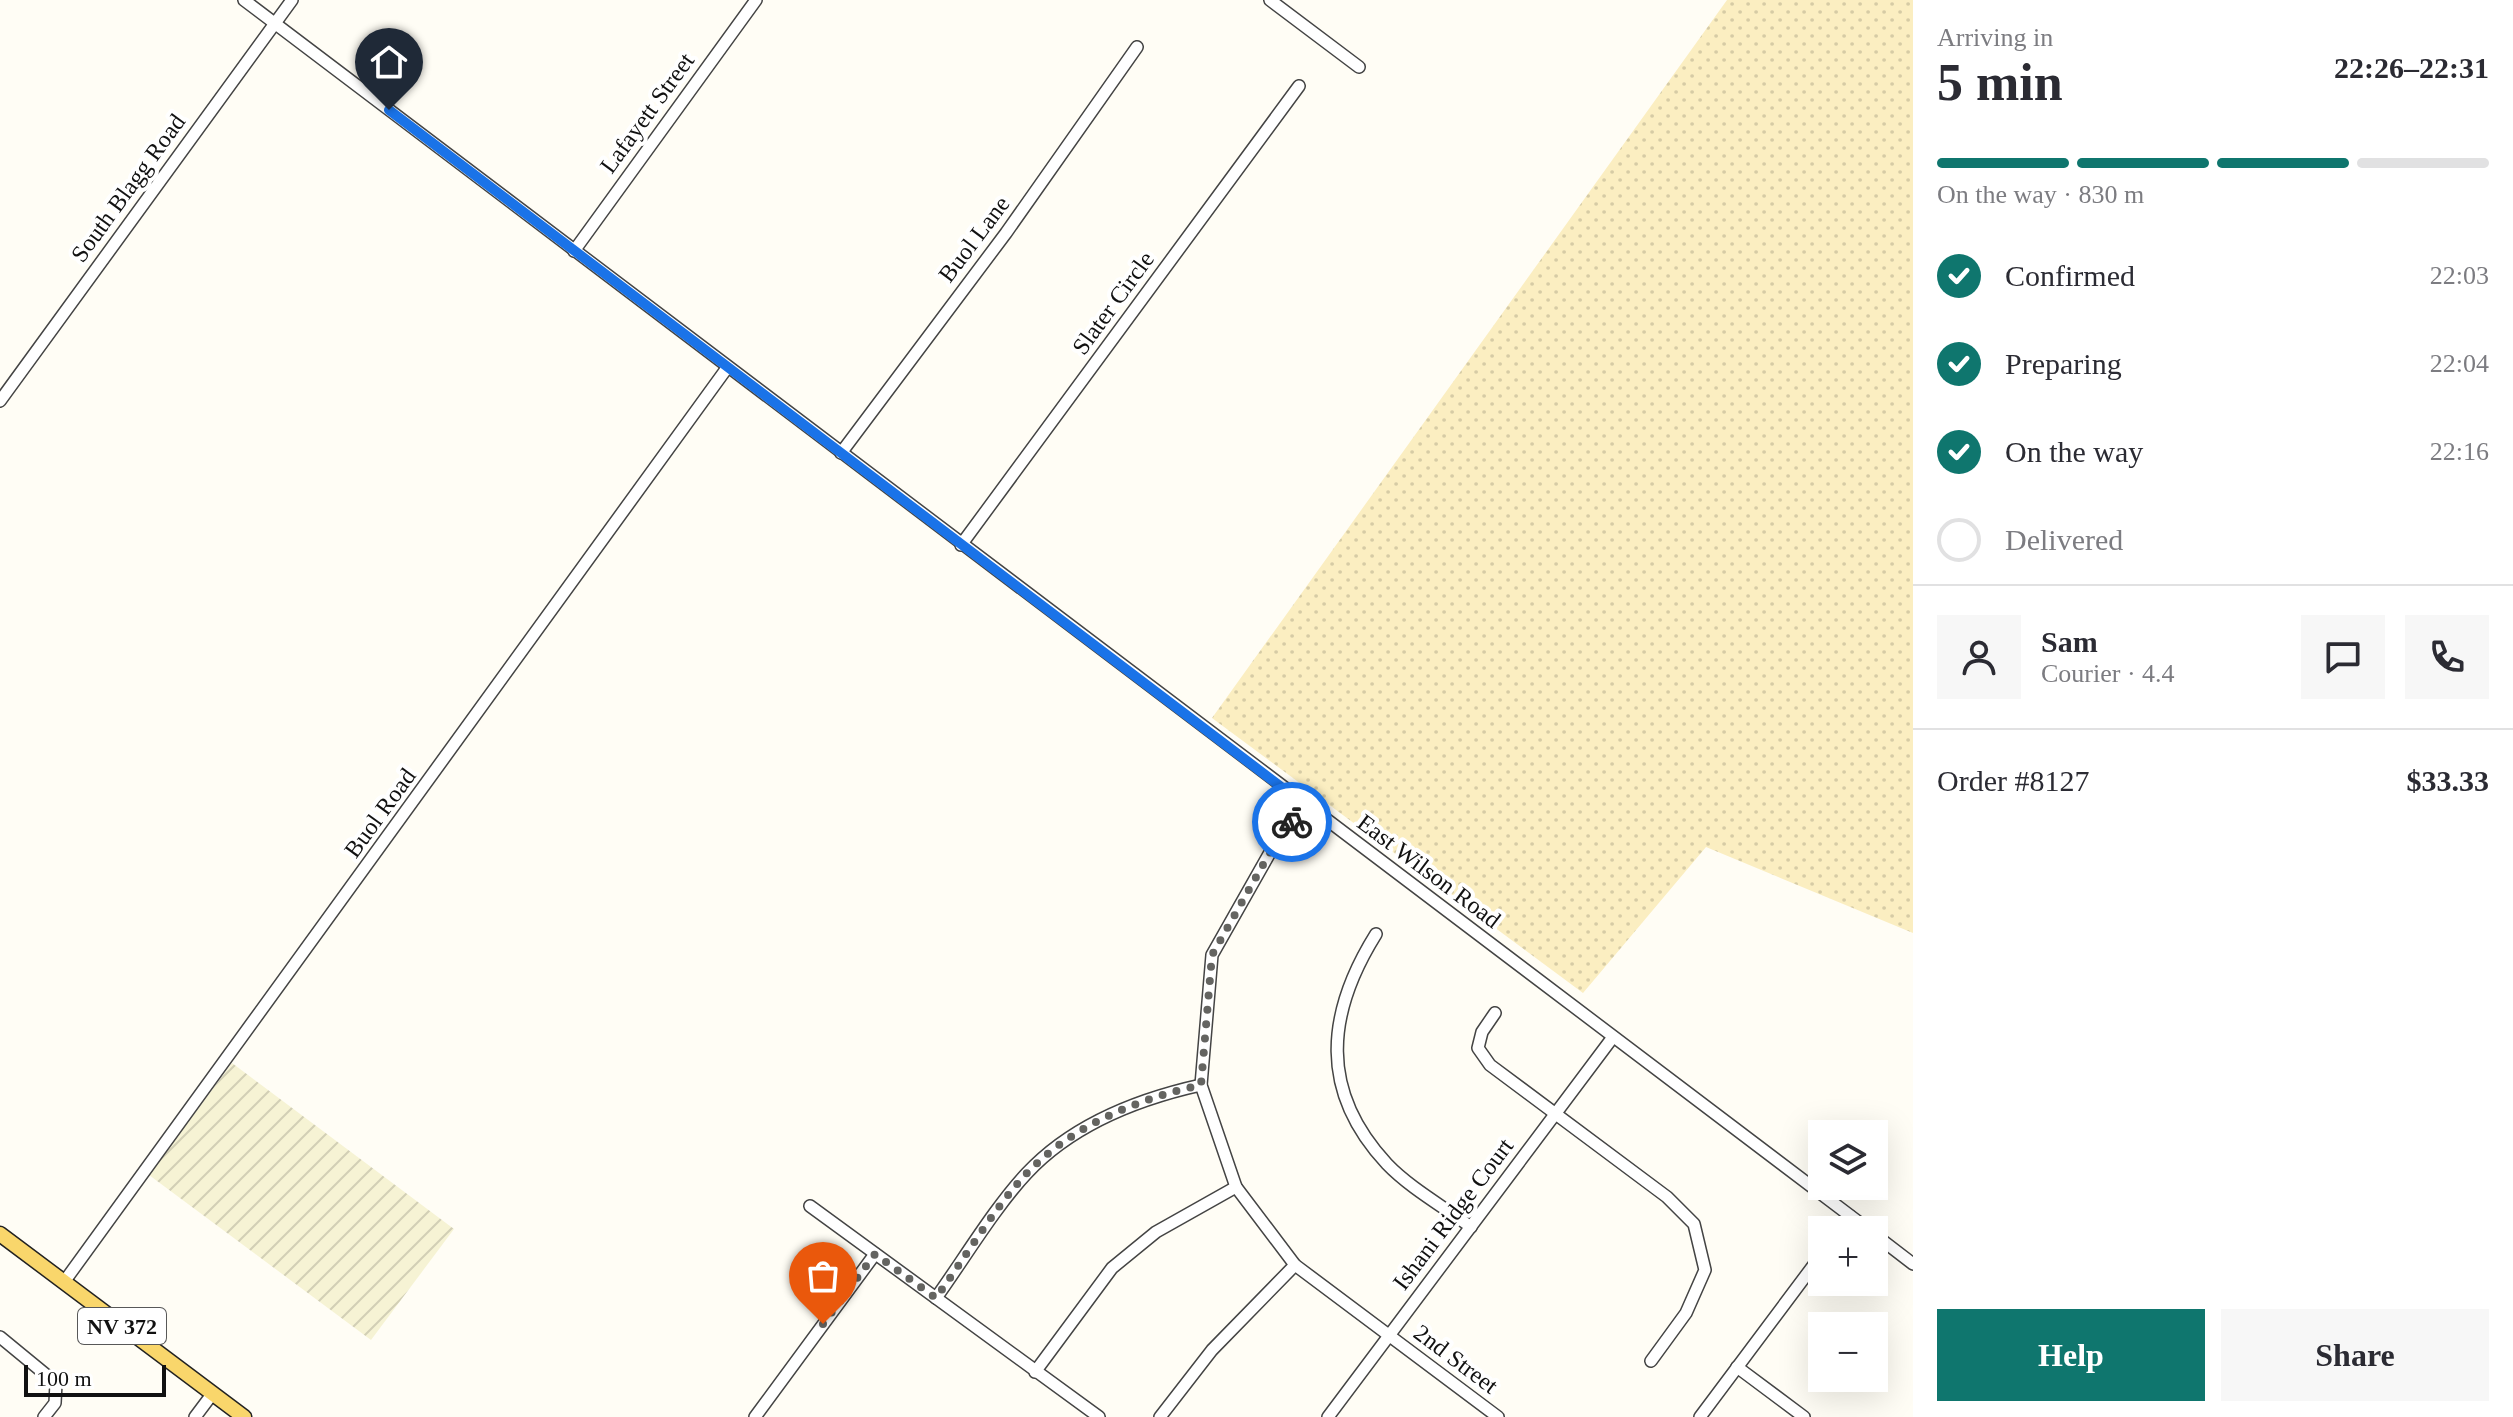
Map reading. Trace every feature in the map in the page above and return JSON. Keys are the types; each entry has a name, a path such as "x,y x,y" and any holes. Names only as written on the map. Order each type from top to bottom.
{"main road":[{"name":"NV 372","path":"0,1234 244,1417"}],"street":[{"name":"East Wilson Road","path":"244,0 1850,1216"},
{"name":"South Blagg Road","path":"0,401 292,0"},
{"name":"Lafayett Street","path":"574,251 756,0"},
{"path":"1270,0 1359,67"},
{"name":"Buol Lane","path":"841,453 1006,233 1137,47"},
{"name":"Slater Circle","path":"961,545 1299,86"},
{"name":"Buol Road","path":"64,1282 727,368"},
{"path":"936,1298 1027,1173 1070,1138 1121,1108 1201,1085 1212,955 1272,849 1305,805"},
{"path":"1376,934 1345,993 1335,1040 1339,1082 1356,1120 1388,1165 1471,1227"},
{"path":"1495,1013 1482,1032 1478,1048 1490,1065 1667,1197 1694,1224 1705,1270 1686,1313 1651,1361"},
{"name":"Ishani Ridge Court","path":"1328,1417 1613,1037"},
{"name":"2nd Street","path":"1201,1085 1236,1187 1295,1265 1498,1417"},
{"path":"1035,1372 1112,1268 1156,1232 1236,1187"},
{"path":"810,1206 1099,1417"},
{"path":"1888,1245 1913,1264"},
{"path":"755,1417 875,1254"},
{"path":"1160,1417 1212,1350 1295,1265"},
{"path":"1700,1417 1808,1273"},
{"path":"0,1337 56,1383 55,1403 44,1417"},
{"path":"1737,1367 1804,1417"},
{"path":"195,1417 213,1393"}],"shaded area":[{"path":"232,1063 454,1229 371,1340 149,1175"}],"sand":[{"path":"1727,0 1913,0 1913,933 1706,847 1583,993 1212,718"}],"way so far":[{"path":"823,1324 875,1254 936,1298 1027,1173 1070,1138 1121,1108 1201,1085 1212,955 1272,849 1292,822"}],"route":[{"path":"389,110 1305,805 1292,822"}]}
